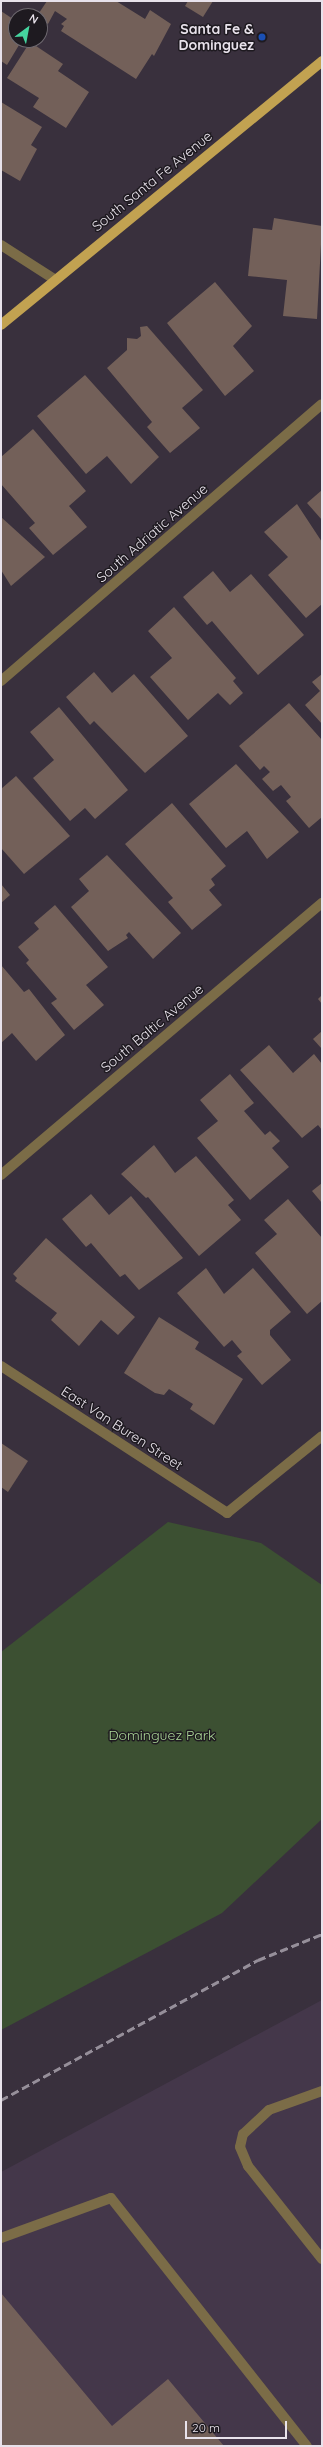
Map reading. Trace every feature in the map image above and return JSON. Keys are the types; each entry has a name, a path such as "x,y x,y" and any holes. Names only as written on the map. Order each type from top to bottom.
{"main road":[{"name":"South Santa Fe Avenue","path":"1,325 54,279 322,60"}],"street":[{"path":"1,246 54,279"},
{"name":"South Adriatic Avenue","path":"1,681 321,406"},
{"name":"South Baltic Avenue","path":"1,1175 322,903"},
{"name":"East Van Buren Street","path":"1,1366 227,1513 322,1436"},
{"path":"322,2091 269,2110 242,2134 240,2147 248,2166 322,2259"},
{"path":"1,2238 111,2198 307,2446"}],"shaded area":[{"path":"322,2000 322,2446 1,2446 1,2172"}],"green space":[{"name":"Dominguez Park","path":"168,1522 261,1543 322,1585 322,1819 222,1913 1,2030 1,1652"}],"building":[{"path":"47,1 116,1 145,19 150,10 171,24 154,56 152,54 136,79 61,31 64,26 61,24 67,19 55,11 48,24 48,8 42,8"},
{"path":"188,1 213,1 203,17 185,6"},
{"path":"1,11 8,16 8,48 17,48 7,65 1,61"},
{"path":"26,48 39,48 63,64 58,71 89,92 66,128 33,107 39,98 7,78"},
{"path":"1,102 42,127 31,145 37,149 20,181 1,170"},
{"path":"274,218 322,226 317,319 283,316 287,280 248,276 253,228 272,230"},
{"path":"215,282 252,326 233,346 254,371 225,396 167,323"},
{"path":"147,326 203,390 182,408 200,428 170,453 147,427 152,422 107,368 127,350 127,338 137,339 141,336 140,327"},
{"path":"85,375 159,457 131,484 107,456 86,474 37,416"},
{"path":"33,429 86,491 69,506 87,527 53,555 29,528 35,523 1,484 1,457"},
{"path":"322,490 322,520 307,503"},
{"path":"297,504 322,542 322,604 306,618 268,575 288,557 264,532"},
{"path":"1,517 45,557 11,586 1,570"},
{"path":"213,571 230,592 251,574 304,635 258,675 212,621 207,625 183,597"},
{"path":"174,607 236,678 233,681 243,693 230,705 218,693 188,720 150,677 172,658 148,631"},
{"path":"94,672 112,693 134,674 188,736 145,773 94,721 90,725 66,697"},
{"path":"322,674 322,724 305,705 320,691 312,682"},
{"path":"289,703 322,740 322,817 309,828 286,801 291,797 281,785 273,791 262,779 270,772 264,766 260,770 239,746"},
{"path":"59,707 128,790 95,819 85,808 70,821 33,778 54,760 30,732"},
{"path":"236,764 299,832 267,859 247,831 226,848 189,804"},
{"path":"16,776 70,836 24,874 1,848 1,789"},
{"path":"172,803 226,866 211,879 215,885 209,890 222,905 192,930 168,902 173,898 125,844"},
{"path":"107,855 181,933 153,959 129,932 126,935 128,938 108,951 71,907 89,891 79,879"},
{"path":"1,884 10,895 1,903"},
{"path":"55,905 108,967 86,985 104,1005 74,1030 51,1003 57,999 26,963 29,960 18,947 39,929 34,923"},
{"path":"1,965 24,992 29,989 65,1035 36,1061 12,1033 1,1043"},
{"path":"322,995 322,1004 318,999"},
{"path":"322,1031 322,1049 313,1039"},
{"path":"269,1045 293,1073 314,1054 322,1064 322,1130 318,1125 302,1138 240,1070"},
{"path":"230,1074 254,1103 244,1111 265,1135 270,1131 280,1141 272,1148 289,1167 250,1200 197,1138 218,1121 200,1100"},
{"path":"154,1145 175,1173 196,1156 234,1200 228,1205 241,1220 199,1256 148,1197 146,1198 121,1174"},
{"path":"322,1183 322,1203 312,1191"},
{"path":"91,1194 109,1215 131,1196 183,1258 139,1290 125,1274 120,1277 91,1243 86,1247 62,1219"},
{"path":"288,1199 322,1238 322,1301 307,1314 255,1253 277,1234 264,1220"},
{"path":"46,1238 135,1317 118,1335 101,1320 79,1346 51,1320 57,1313 15,1281 17,1278 13,1274"},
{"path":"206,1268 224,1294 253,1268 291,1312 270,1330 270,1335 291,1360 262,1385 237,1356 242,1352 232,1340 224,1347 177,1293"},
{"path":"159,1317 199,1342 195,1349 243,1379 214,1425 190,1409 193,1404 169,1389 164,1395 155,1393 124,1373"},
{"path":"1,1443 28,1461 8,1492 1,1487"},
{"path":"1,2293 112,2426 168,2379 224,2446 1,2446"}],"railway":[{"path":"1,2100 258,1960 322,1934"}],"place":[{"name":"Santa Fe & Dominguez","path":"262,37"}]}
